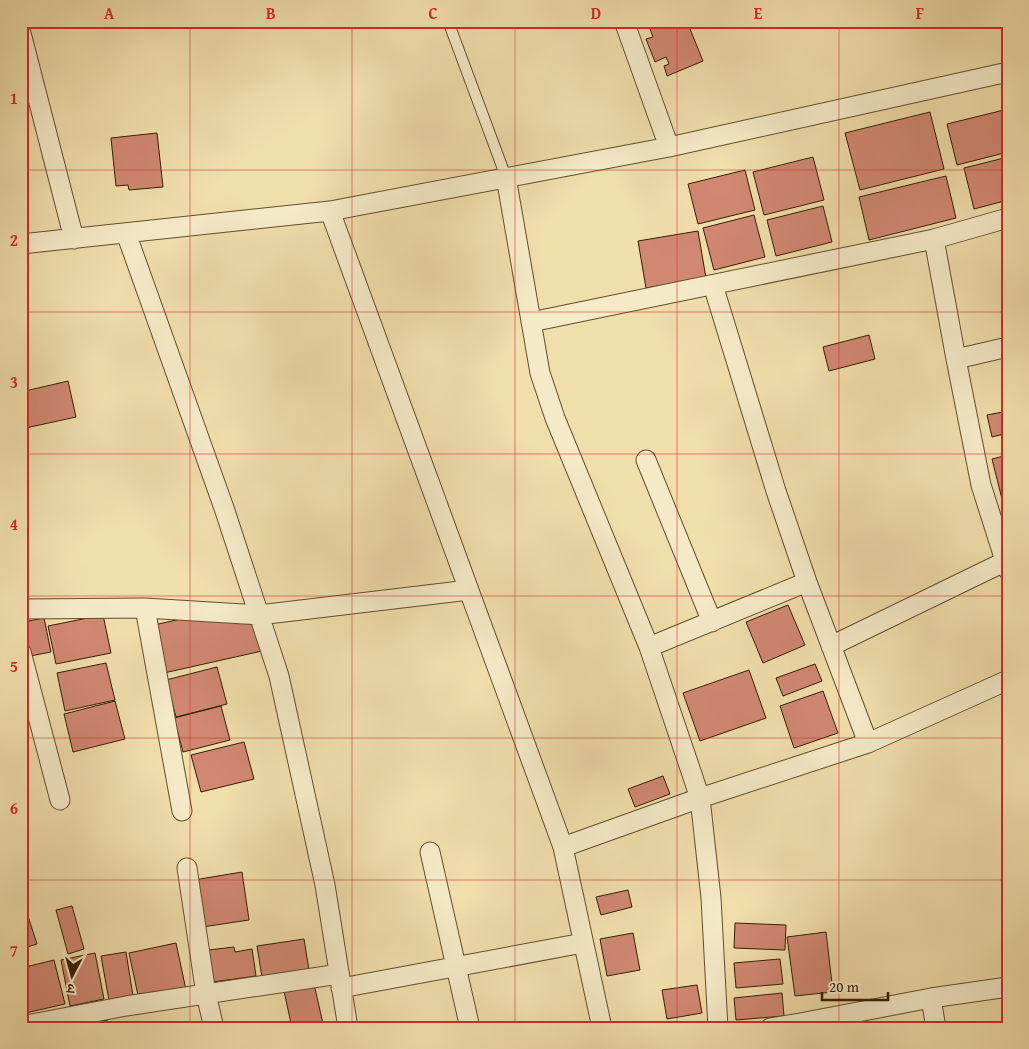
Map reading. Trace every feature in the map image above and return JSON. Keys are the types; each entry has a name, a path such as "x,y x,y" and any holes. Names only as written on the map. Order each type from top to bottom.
{"street":[{"path":"624,21 669,147"},
{"path":"21,33 74,238"},
{"path":"21,244 330,211 669,147 1008,72"},
{"path":"506,177 540,373 555,418 649,647 700,798 711,898 718,1028"},
{"path":"330,211 563,847 602,1028"},
{"path":"530,322 934,239 1008,218"},
{"path":"126,233 224,508 279,676 325,885 348,1028"},
{"path":"831,646 1006,566 981,485 934,239"},
{"path":"713,285 776,491 807,582 868,743"},
{"path":"956,360 1008,348"},
{"path":"646,460 712,622"},
{"path":"649,647 807,582"},
{"path":"21,610 144,608 259,615 469,590"},
{"path":"144,608 182,811"},
{"path":"21,652 60,800"},
{"path":"563,847 700,798 868,743 1008,680"},
{"path":"430,852 470,1028"},
{"path":"187,868 206,994 214,1028"},
{"path":"21,1026 126,1006 206,994 456,967 583,943"},
{"path":"770,1028 800,1025 931,998 1008,987"},
{"path":"931,998 936,1028"}],"lane":[{"path":"448,21 506,177"}],"building":[{"path":"647,21 683,21 685,25 688,24 703,61 667,76 664,66 669,64 666,57 655,62 646,39 653,37"},
{"path":"1008,109 1008,152 957,165 947,124"},
{"path":"930,112 944,169 860,190 845,133"},
{"path":"157,133 163,187 129,190 128,185 116,186 111,138"},
{"path":"813,157 824,200 764,215 753,172"},
{"path":"1008,157 1008,200 974,209 964,168"},
{"path":"745,170 755,210 698,224 688,184"},
{"path":"946,176 956,218 869,240 859,197"},
{"path":"823,206 832,242 776,256 767,220"},
{"path":"754,215 765,257 714,270 703,228"},
{"path":"698,231 706,278 646,288 638,241"},
{"path":"869,335 875,359 829,371 823,347"},
{"path":"68,381 76,417 21,429 21,392"},
{"path":"1008,411 1008,433 992,437 987,415"},
{"path":"1008,455 1008,502 1003,503 992,459"},
{"path":"788,605 805,645 763,663 746,622"},
{"path":"103,615 111,653 56,664 48,626"},
{"path":"44,618 51,652 30,656 23,622"},
{"path":"181,619 255,623 262,651 164,673 154,625"},
{"path":"106,663 115,700 65,711 57,673"},
{"path":"815,664 822,681 783,696 776,678"},
{"path":"217,667 227,704 176,717 166,680"},
{"path":"749,670 766,718 700,741 683,693"},
{"path":"823,691 838,733 794,748 780,706"},
{"path":"115,701 125,739 73,752 64,714"},
{"path":"221,706 230,740 183,752 174,718"},
{"path":"244,742 254,779 201,792 191,755"},
{"path":"663,776 670,794 635,807 628,789"},
{"path":"242,872 249,920 202,927 194,880"},
{"path":"628,890 632,907 601,915 596,897"},
{"path":"24,904 37,944 21,949 21,905"},
{"path":"72,906 84,949 68,954 56,910"},
{"path":"735,923 786,925 785,950 734,948"},
{"path":"826,932 833,992 795,996 787,937"},
{"path":"633,933 640,970 607,976 600,939"},
{"path":"304,939 309,970 262,977 257,946"},
{"path":"176,943 186,990 139,1000 129,953"},
{"path":"234,947 235,952 252,949 256,976 205,983 200,951"},
{"path":"126,952 133,996 109,1000 101,956"},
{"path":"95,953 104,999 70,1006 61,960"},
{"path":"780,959 783,984 736,988 734,963"},
{"path":"54,960 65,1004 21,1014 21,968"},
{"path":"314,984 324,1028 292,1028 284,991"},
{"path":"697,985 702,1013 667,1019 662,990"},
{"path":"782,993 784,1016 736,1020 734,998"},
{"path":"107,1020 108,1028 82,1028 81,1025"}]}
